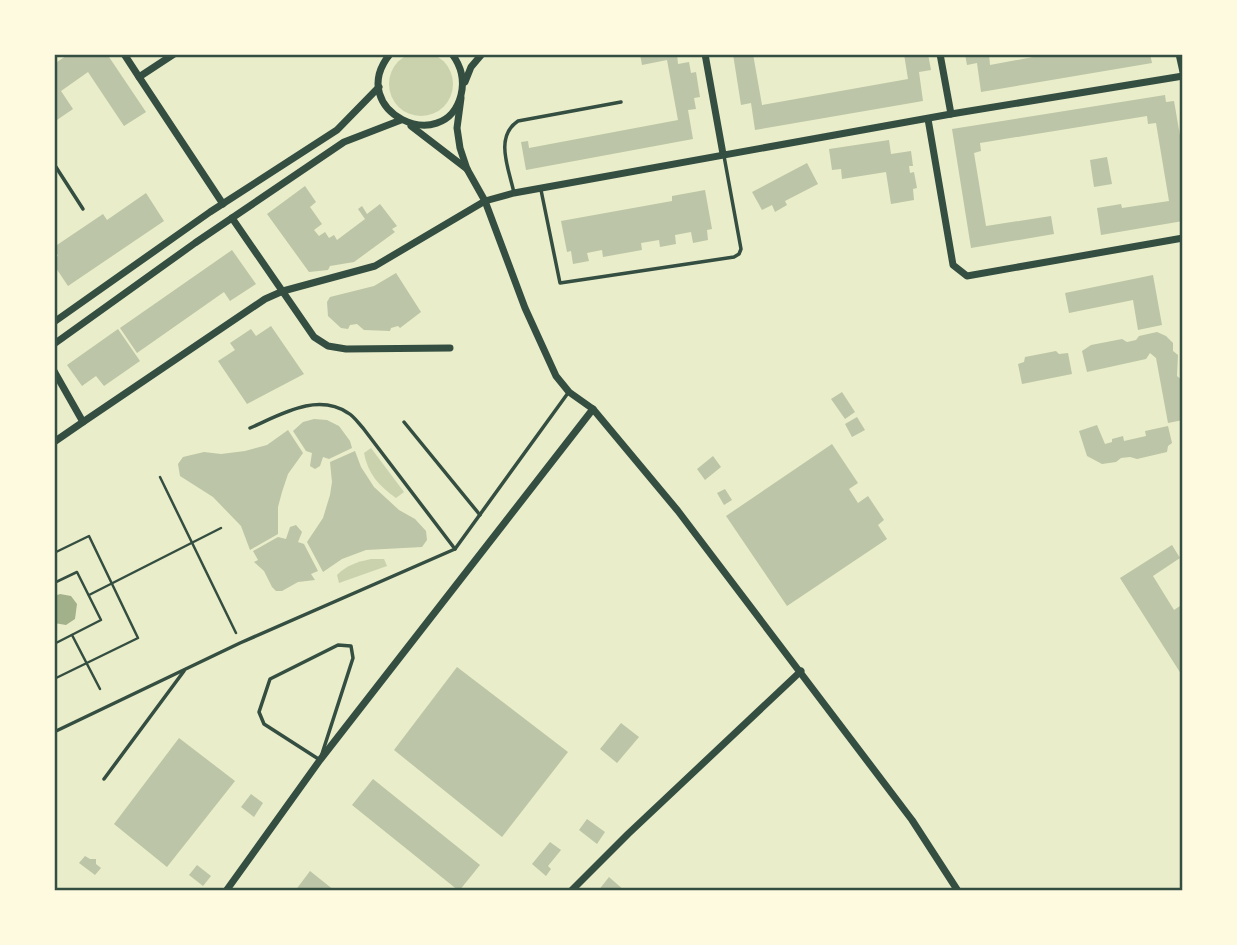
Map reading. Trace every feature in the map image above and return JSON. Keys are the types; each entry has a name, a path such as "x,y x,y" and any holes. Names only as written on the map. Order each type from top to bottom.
{"street":[{"path":"124,54 223,204"},
{"path":"139,77 174,54"},
{"path":"380,54 379,84 386,106 467,169"},
{"path":"54,322 223,204 337,130 379,84 384,63 390,54"},
{"path":"452,54 462,73 463,86"},
{"path":"482,54 471,66 463,86 457,128 460,149 467,169 485,201 524,309 547,360 569,392 593,409 678,511 912,820 958,891"},
{"path":"705,54 723,154"},
{"path":"940,54 951,114"},
{"path":"54,442 265,299 283,291 375,266 485,201 514,193 723,154 1183,74 1179,54"},
{"path":"54,344 344,142 404,122 416,125 435,123 450,113 461,98"},
{"path":"928,118 953,265 967,276 1183,238"},
{"path":"232,218 314,337 328,346 346,349 450,348"},
{"path":"54,371 83,422"},
{"path":"226,891 320,760 593,409"},
{"path":"572,891 628,834 801,671"}],"lane":[{"path":"514,193 504,144 510,127 518,121 621,102"},
{"path":"541,188 560,283 734,257 741,249 723,154"},
{"path":"54,164 83,209"},
{"path":"54,732 240,643 455,549 569,392"},
{"path":"250,428 296,409 323,403 348,413 363,428 455,549"},
{"path":"404,422 480,515"},
{"path":"338,645 351,646 353,658 320,760 264,724 259,712 270,679 338,645"},
{"path":"104,779 185,670"}],"path":[{"path":"160,477 240,643"},
{"path":"89,595 221,528"},
{"path":"54,553 89,536 138,638 54,679"},
{"path":"54,583 77,572 101,620 54,644"},
{"path":"72,635 100,689"}],"shaded area":[{"path":"421,52 444,61 453,84 444,107 421,116 398,107 389,84 398,61"},
{"path":"371,448 404,492 396,498 379,484 368,467 364,453"},
{"path":"371,559 384,559 387,566 339,583 337,575 345,569"},
{"path":"54,596 71,596 77,604 75,619 66,625 54,623"}],"building":[{"path":"69,54 107,54 146,112 124,126 88,72 61,91 73,109 54,122 54,64"},
{"path":"640,54 677,54 678,64 689,62 691,73 696,72 700,97 694,98 696,109 688,110 693,139 526,170 521,142 528,141 529,148 678,120 667,60 642,65"},
{"path":"733,54 753,54 762,105 908,79 904,54 928,54 931,70 919,72 923,101 755,130 751,103 741,105"},
{"path":"965,54 989,54 990,65 1049,54 1150,54 1152,63 981,92 977,63 967,65"},
{"path":"1165,95 1166,102 1174,101 1183,153 1183,221 1101,235 1097,208 1121,204 1122,208 1169,201 1156,123 1148,124 1147,116 980,143 981,151 974,153 986,226 1051,216 1054,234 971,248 952,129"},
{"path":"889,140 891,154 911,151 913,166 909,166 910,173 914,172 917,188 913,189 914,200 891,204 886,172 842,179 841,169 832,170 829,149"},
{"path":"1107,157 1112,184 1094,187 1090,160"},
{"path":"807,163 818,184 785,201 787,205 775,212 772,205 762,210 752,192"},
{"path":"305,186 316,202 310,207 322,224 314,230 319,236 325,232 329,238 334,235 337,240 365,219 358,209 362,206 367,214 380,204 397,226 392,229 395,232 354,262 330,266 328,270 309,272 267,214"},
{"path":"705,190 712,229 707,230 708,240 693,243 691,232 675,235 676,244 660,247 659,240 641,243 642,250 603,257 602,250 587,253 589,261 573,264 571,251 567,252 561,221 672,201 672,196"},
{"path":"146,193 164,221 68,286 54,265 54,258 58,256 54,247 103,214 107,220"},
{"path":"232,250 256,284 230,301 224,292 137,353 120,328"},
{"path":"396,273 421,312 400,328 391,328 390,331 364,330 357,324 350,325 348,329 341,328 328,316 327,302 330,297 374,286"},
{"path":"1153,275 1162,325 1138,330 1133,300 1069,313 1065,293"},
{"path":"271,326 304,374 247,404 218,361 235,350 230,343 251,329 256,336"},
{"path":"118,329 140,361 104,386 96,376 82,386 67,365"},
{"path":"1157,332 1173,343 1173,351 1178,355 1177,376 1183,381 1183,420 1168,423 1156,358 1150,353 1146,359 1087,372 1082,351 1091,345 1122,339 1127,342"},
{"path":"1056,351 1059,354 1068,353 1072,374 1022,384 1018,364 1024,362 1025,357"},
{"path":"842,392 855,412 845,419 831,399"},
{"path":"857,417 865,430 852,437 845,424"},
{"path":"327,420 339,426 352,448 329,459 323,457 320,466 315,469 310,466 312,453 306,451 293,431 303,422"},
{"path":"1097,425 1105,444 1123,436 1124,441 1146,436 1145,431 1168,426 1172,443 1167,452 1137,459 1121,458 1116,462 1102,464 1087,456 1079,431"},
{"path":"288,430 303,453 288,474 282,492 278,507 278,534 250,550 241,526 213,497 180,476 178,464 183,457 204,452 221,454 267,445"},
{"path":"832,444 858,483 849,489 858,503 868,496 884,520 878,525 887,539 787,606 726,516"},
{"path":"355,451 361,467 374,487 399,510 415,519 426,531 427,540 422,547 366,550 342,559 323,572 307,542 323,518 330,495 330,462"},
{"path":"713,456 721,467 705,480 697,469"},
{"path":"725,489 732,500 724,505 717,493"},
{"path":"296,525 302,532 298,542 304,544 318,571 311,574 315,580 298,582 282,591 276,591 264,571 254,562 258,560 253,551 278,537 286,539 290,527"},
{"path":"1172,545 1180,558 1153,576 1174,610 1183,604 1183,677 1120,578"},
{"path":"457,667 568,752 502,837 394,750"},
{"path":"621,723 639,737 617,763 600,749"},
{"path":"179,738 235,781 167,867 114,824"},
{"path":"373,779 480,865 459,891 352,805"},
{"path":"251,794 263,803 254,817 241,807"},
{"path":"587,819 605,832 597,844 579,830"},
{"path":"550,842 561,850 548,866 551,869 546,876 532,864"},
{"path":"85,856 96,859 96,864 101,868 95,875 79,863"},
{"path":"197,865 211,876 203,886 189,875"},
{"path":"310,871 335,891 295,891"},
{"path":"609,877 625,891 598,891"}]}
